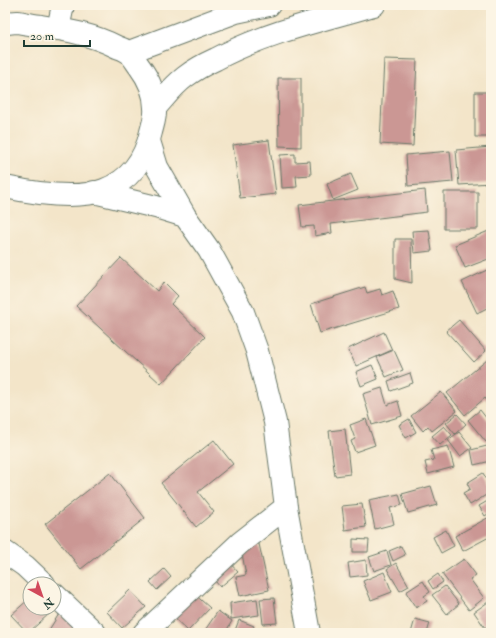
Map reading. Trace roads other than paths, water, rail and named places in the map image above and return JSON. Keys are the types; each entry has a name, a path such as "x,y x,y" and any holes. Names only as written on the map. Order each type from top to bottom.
{"street":[{"path":"58,29 63,5"},
{"path":"128,52 238,9 269,5"},
{"path":"155,108 172,88 186,76 236,48 291,29 374,5"},
{"path":"5,14 36,25"},
{"path":"5,23 17,22 88,36 112,44 128,52 145,74 152,89 155,108 154,121 149,141 140,161 122,182 103,190 86,194 65,195 30,192 5,187"},
{"path":"149,141 157,167 185,216 209,250 243,312 257,351 275,422 286,507 309,633"},
{"path":"5,199 30,192"},
{"path":"94,192 156,207 185,216"},
{"path":"144,633 240,543 286,507"},
{"path":"5,552 25,566 36,576"},
{"path":"62,602 95,633"}]}
